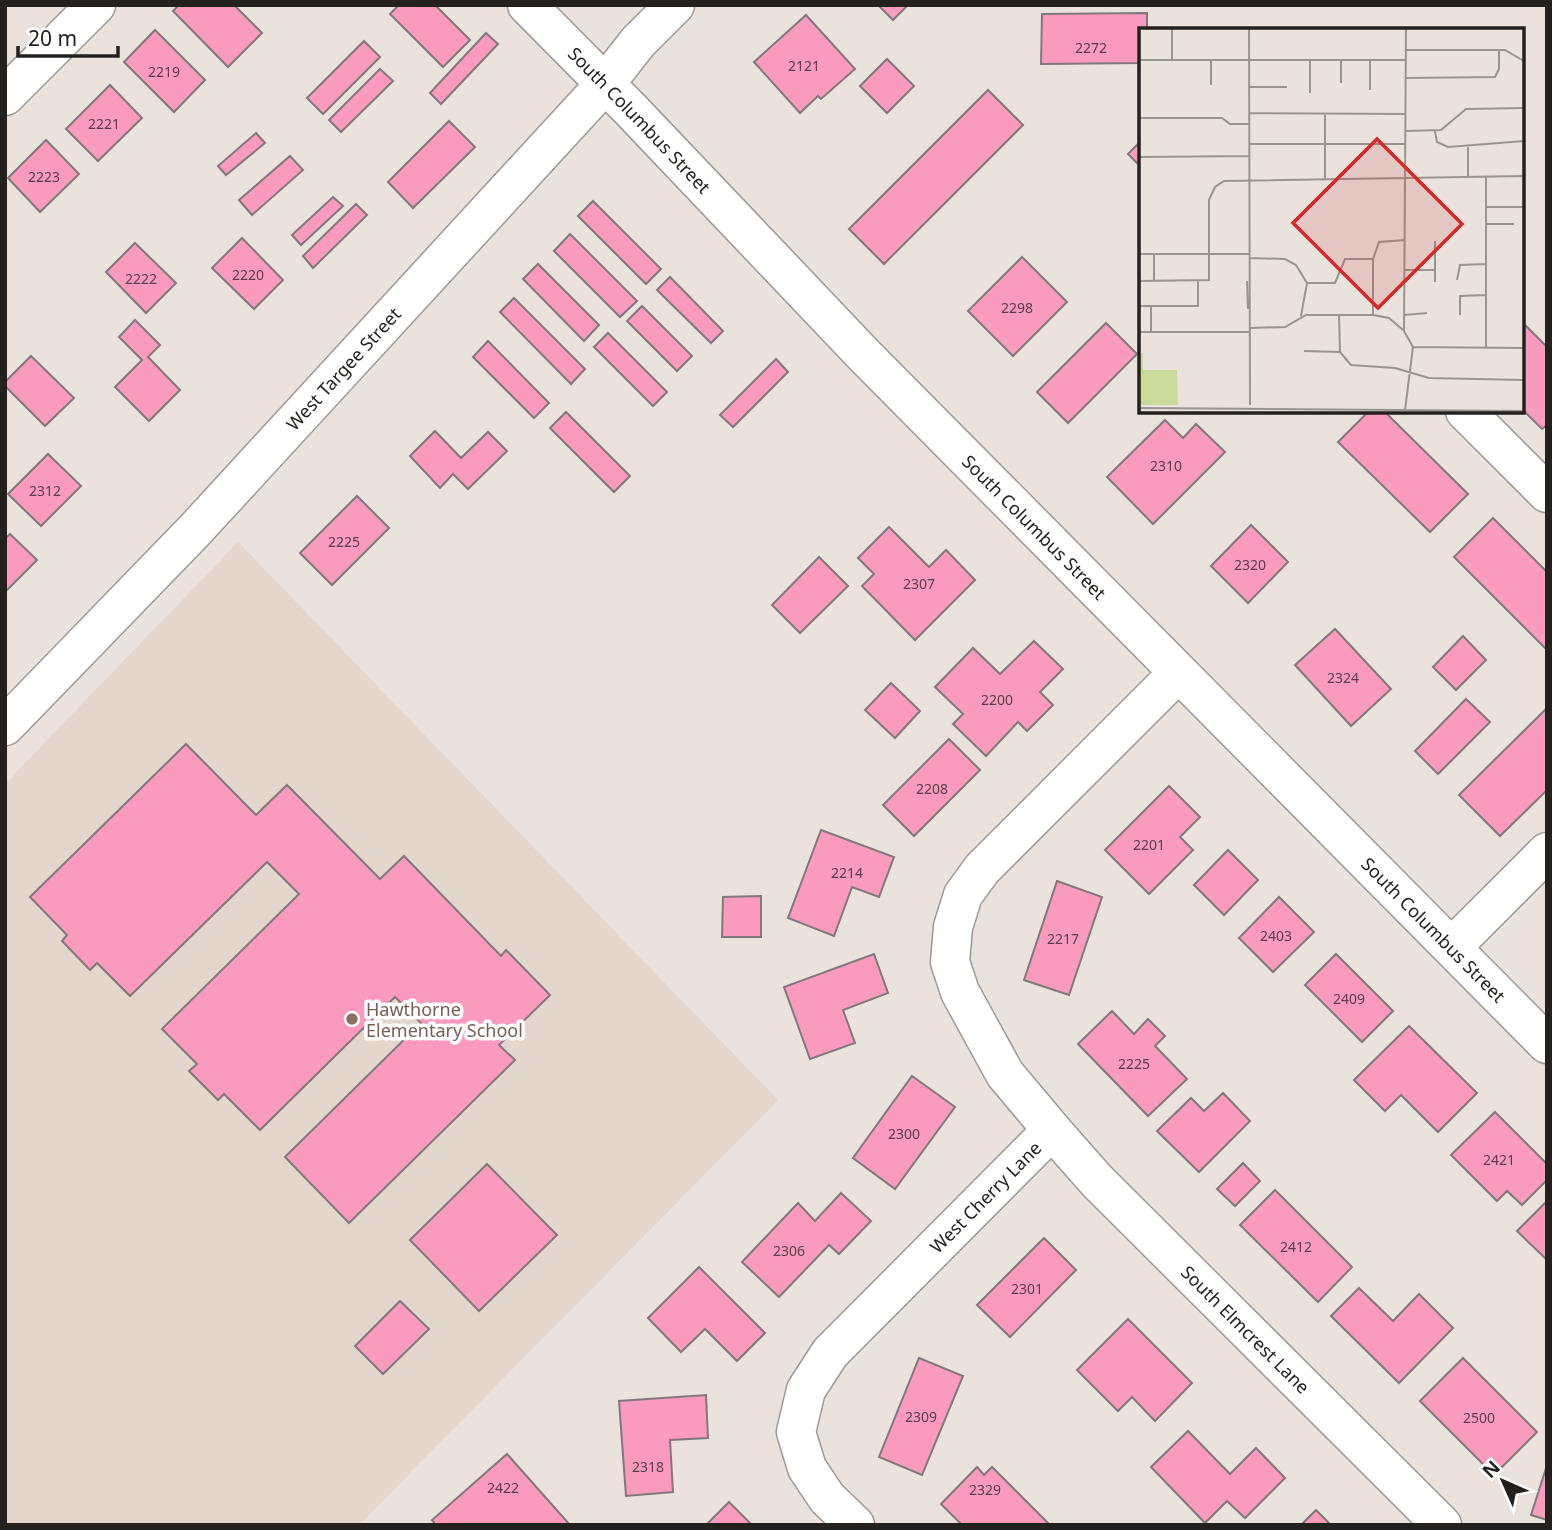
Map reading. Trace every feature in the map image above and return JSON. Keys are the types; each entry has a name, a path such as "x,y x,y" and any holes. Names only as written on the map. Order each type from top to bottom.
{"street":[{"path":"5,96 96,5"},
{"name":"South Columbus Street","path":"527,5 863,354 1547,1044"},
{"name":"West Targee Street","path":"5,726 195,530 675,5"},
{"path":"1467,413 1547,493"},
{"name":"West Cherry Lane","path":"855,1525 827,1498 807,1468 796,1432 806,1390 830,1353 1052,1130 1005,1074 960,992 950,962 953,927 963,895 982,869 1178,673"},
{"path":"1452,947 1547,852"},
{"name":"South Elmcrest Lane","path":"1052,1130 1097,1181 1442,1525"}],"shaded area":[{"name":"Hawthorne Elementary School","path":"238,542 778,1100 359,1525 5,1525 5,784"}],"building":[{"path":"179,5 234,5 262,33 228,67 173,11"},
{"path":"399,5 435,5 470,40 443,67 390,14"},
{"path":"878,5 908,5 893,20"},
{"path":"1147,13 1147,28 1139,28 1139,63 1041,64 1042,14"},
{"path":"806,15 855,69 821,99 818,96 800,113 754,62"},
{"path":"155,30 205,80 174,112 124,62"},
{"path":"486,33 498,44 441,104 430,93"},
{"path":"364,41 380,57 323,114 307,98"},
{"path":"887,59 914,86 887,113 860,86"},
{"path":"380,69 393,81 341,132 329,120"},
{"path":"110,85 142,118 98,161 66,129"},
{"path":"988,90 1023,125 884,264 849,229"},
{"path":"449,121 475,147 413,208 388,182"},
{"path":"256,133 265,143 226,175 218,166"},
{"path":"46,140 79,174 40,212 8,178"},
{"path":"1139,143 1139,165 1128,154"},
{"path":"290,156 303,170 252,215 239,200"},
{"path":"333,197 343,206 301,245 292,235"},
{"path":"593,201 661,269 646,284 578,216"},
{"path":"356,204 367,215 313,268 303,256"},
{"path":"570,234 637,301 620,317 554,251"},
{"path":"242,238 283,280 254,309 212,268"},
{"path":"135,243 176,283 146,313 106,272"},
{"path":"1022,257 1067,302 1013,356 968,311"},
{"path":"538,264 599,325 584,341 523,279"},
{"path":"670,277 723,331 711,343 657,290"},
{"path":"514,298 585,369 571,384 500,312"},
{"path":"642,306 692,356 677,371 627,321"},
{"path":"135,320 160,345 148,357 180,390 149,421 115,387 142,360 119,337"},
{"path":"1106,323 1137,354 1068,423 1037,392"},
{"path":"1524,324 1547,347 1547,425 1542,429 1524,411"},
{"path":"608,333 667,392 653,406 594,347"},
{"path":"488,341 549,403 534,418 473,357"},
{"path":"31,356 74,398 45,426 5,386 5,382"},
{"path":"776,359 788,372 733,427 720,415"},
{"path":"566,412 630,476 614,492 550,428"},
{"path":"1367,413 1386,413 1468,494 1430,532 1338,442"},
{"path":"1165,420 1183,438 1196,424 1225,452 1153,524 1107,477"},
{"path":"435,431 461,458 488,432 507,451 468,489 453,474 440,488 410,456"},
{"path":"48,454 81,486 41,526 8,494"},
{"path":"357,496 389,528 332,585 300,553"},
{"path":"1493,518 1547,572 1547,650 1454,557"},
{"path":"1251,525 1288,562 1248,603 1211,566"},
{"path":"889,527 929,567 946,550 975,580 915,640 862,586 874,574 858,558"},
{"path":"10,534 37,560 5,592 5,539"},
{"path":"819,557 848,586 800,633 772,605"},
{"path":"1335,629 1391,689 1351,726 1295,665"},
{"path":"1463,636 1486,660 1456,690 1433,667"},
{"path":"1034,641 1063,669 1040,692 1053,705 1027,731 1018,722 986,756 953,724 963,714 935,687 973,648 1000,674"},
{"path":"891,683 920,711 895,738 865,710"},
{"path":"1466,699 1490,722 1438,774 1415,751"},
{"path":"1547,708 1547,790 1500,836 1459,795"},
{"path":"949,739 980,770 914,836 883,805"},
{"path":"186,744 256,815 287,785 380,879 404,856 501,956 506,950 550,995 499,1045 515,1060 349,1223 285,1157 421,1023 395,997 260,1130 224,1094 218,1100 189,1071 197,1064 162,1029 299,894 267,862 130,996 97,963 90,970 62,941 67,935 30,897"},
{"path":"1169,786 1200,817 1180,837 1193,850 1149,894 1105,850"},
{"path":"821,830 894,857 879,897 852,887 834,936 788,918"},
{"path":"1228,850 1258,880 1224,915 1194,885"},
{"path":"1057,881 1102,897 1069,995 1024,980"},
{"path":"761,896 761,937 722,937 723,897"},
{"path":"1279,897 1314,932 1273,972 1239,938"},
{"path":"874,954 888,993 843,1010 855,1043 810,1059 784,987"},
{"path":"1336,954 1393,1011 1362,1042 1305,985"},
{"path":"1112,1011 1134,1034 1148,1019 1165,1036 1155,1046 1187,1079 1148,1116 1078,1044"},
{"path":"1409,1026 1477,1093 1438,1132 1401,1095 1385,1111 1354,1080"},
{"path":"912,1076 955,1107 895,1189 853,1158"},
{"path":"1223,1093 1250,1121 1199,1172 1157,1131 1191,1098 1204,1111"},
{"path":"1495,1112 1547,1164 1547,1180 1522,1205 1507,1191 1497,1201 1451,1155"},
{"path":"1243,1163 1260,1181 1235,1206 1217,1189"},
{"path":"487,1164 557,1235 479,1311 410,1240"},
{"path":"1275,1190 1352,1267 1318,1302 1240,1225"},
{"path":"841,1193 871,1221 839,1254 829,1245 779,1297 742,1262 798,1203 815,1221"},
{"path":"1547,1201 1547,1260 1517,1231"},
{"path":"1044,1238 1076,1270 1010,1337 977,1305"},
{"path":"699,1267 765,1333 737,1361 705,1329 681,1352 648,1318"},
{"path":"1359,1288 1393,1321 1419,1294 1453,1328 1399,1383 1331,1316"},
{"path":"400,1301 429,1329 383,1374 355,1346"},
{"path":"1128,1319 1192,1383 1155,1421 1132,1397 1118,1411 1077,1370"},
{"path":"919,1358 963,1376 922,1475 879,1457"},
{"path":"1463,1358 1537,1432 1494,1475 1420,1401"},
{"path":"706,1395 708,1438 670,1440 673,1492 626,1496 619,1401"},
{"path":"1188,1431 1230,1474 1256,1448 1285,1478 1245,1518 1227,1501 1205,1523 1151,1467"},
{"path":"507,1454 570,1525 436,1525 432,1520"},
{"path":"1547,1465 1547,1520 1531,1515"},
{"path":"977,1467 984,1475 992,1467 1050,1525 962,1525 941,1504"},
{"path":"729,1502 752,1525 706,1525"},
{"path":"1316,1510 1331,1525 1301,1525"}],"place":[{"name":"Hawthorne Elementary School","path":"352,1019"}]}
